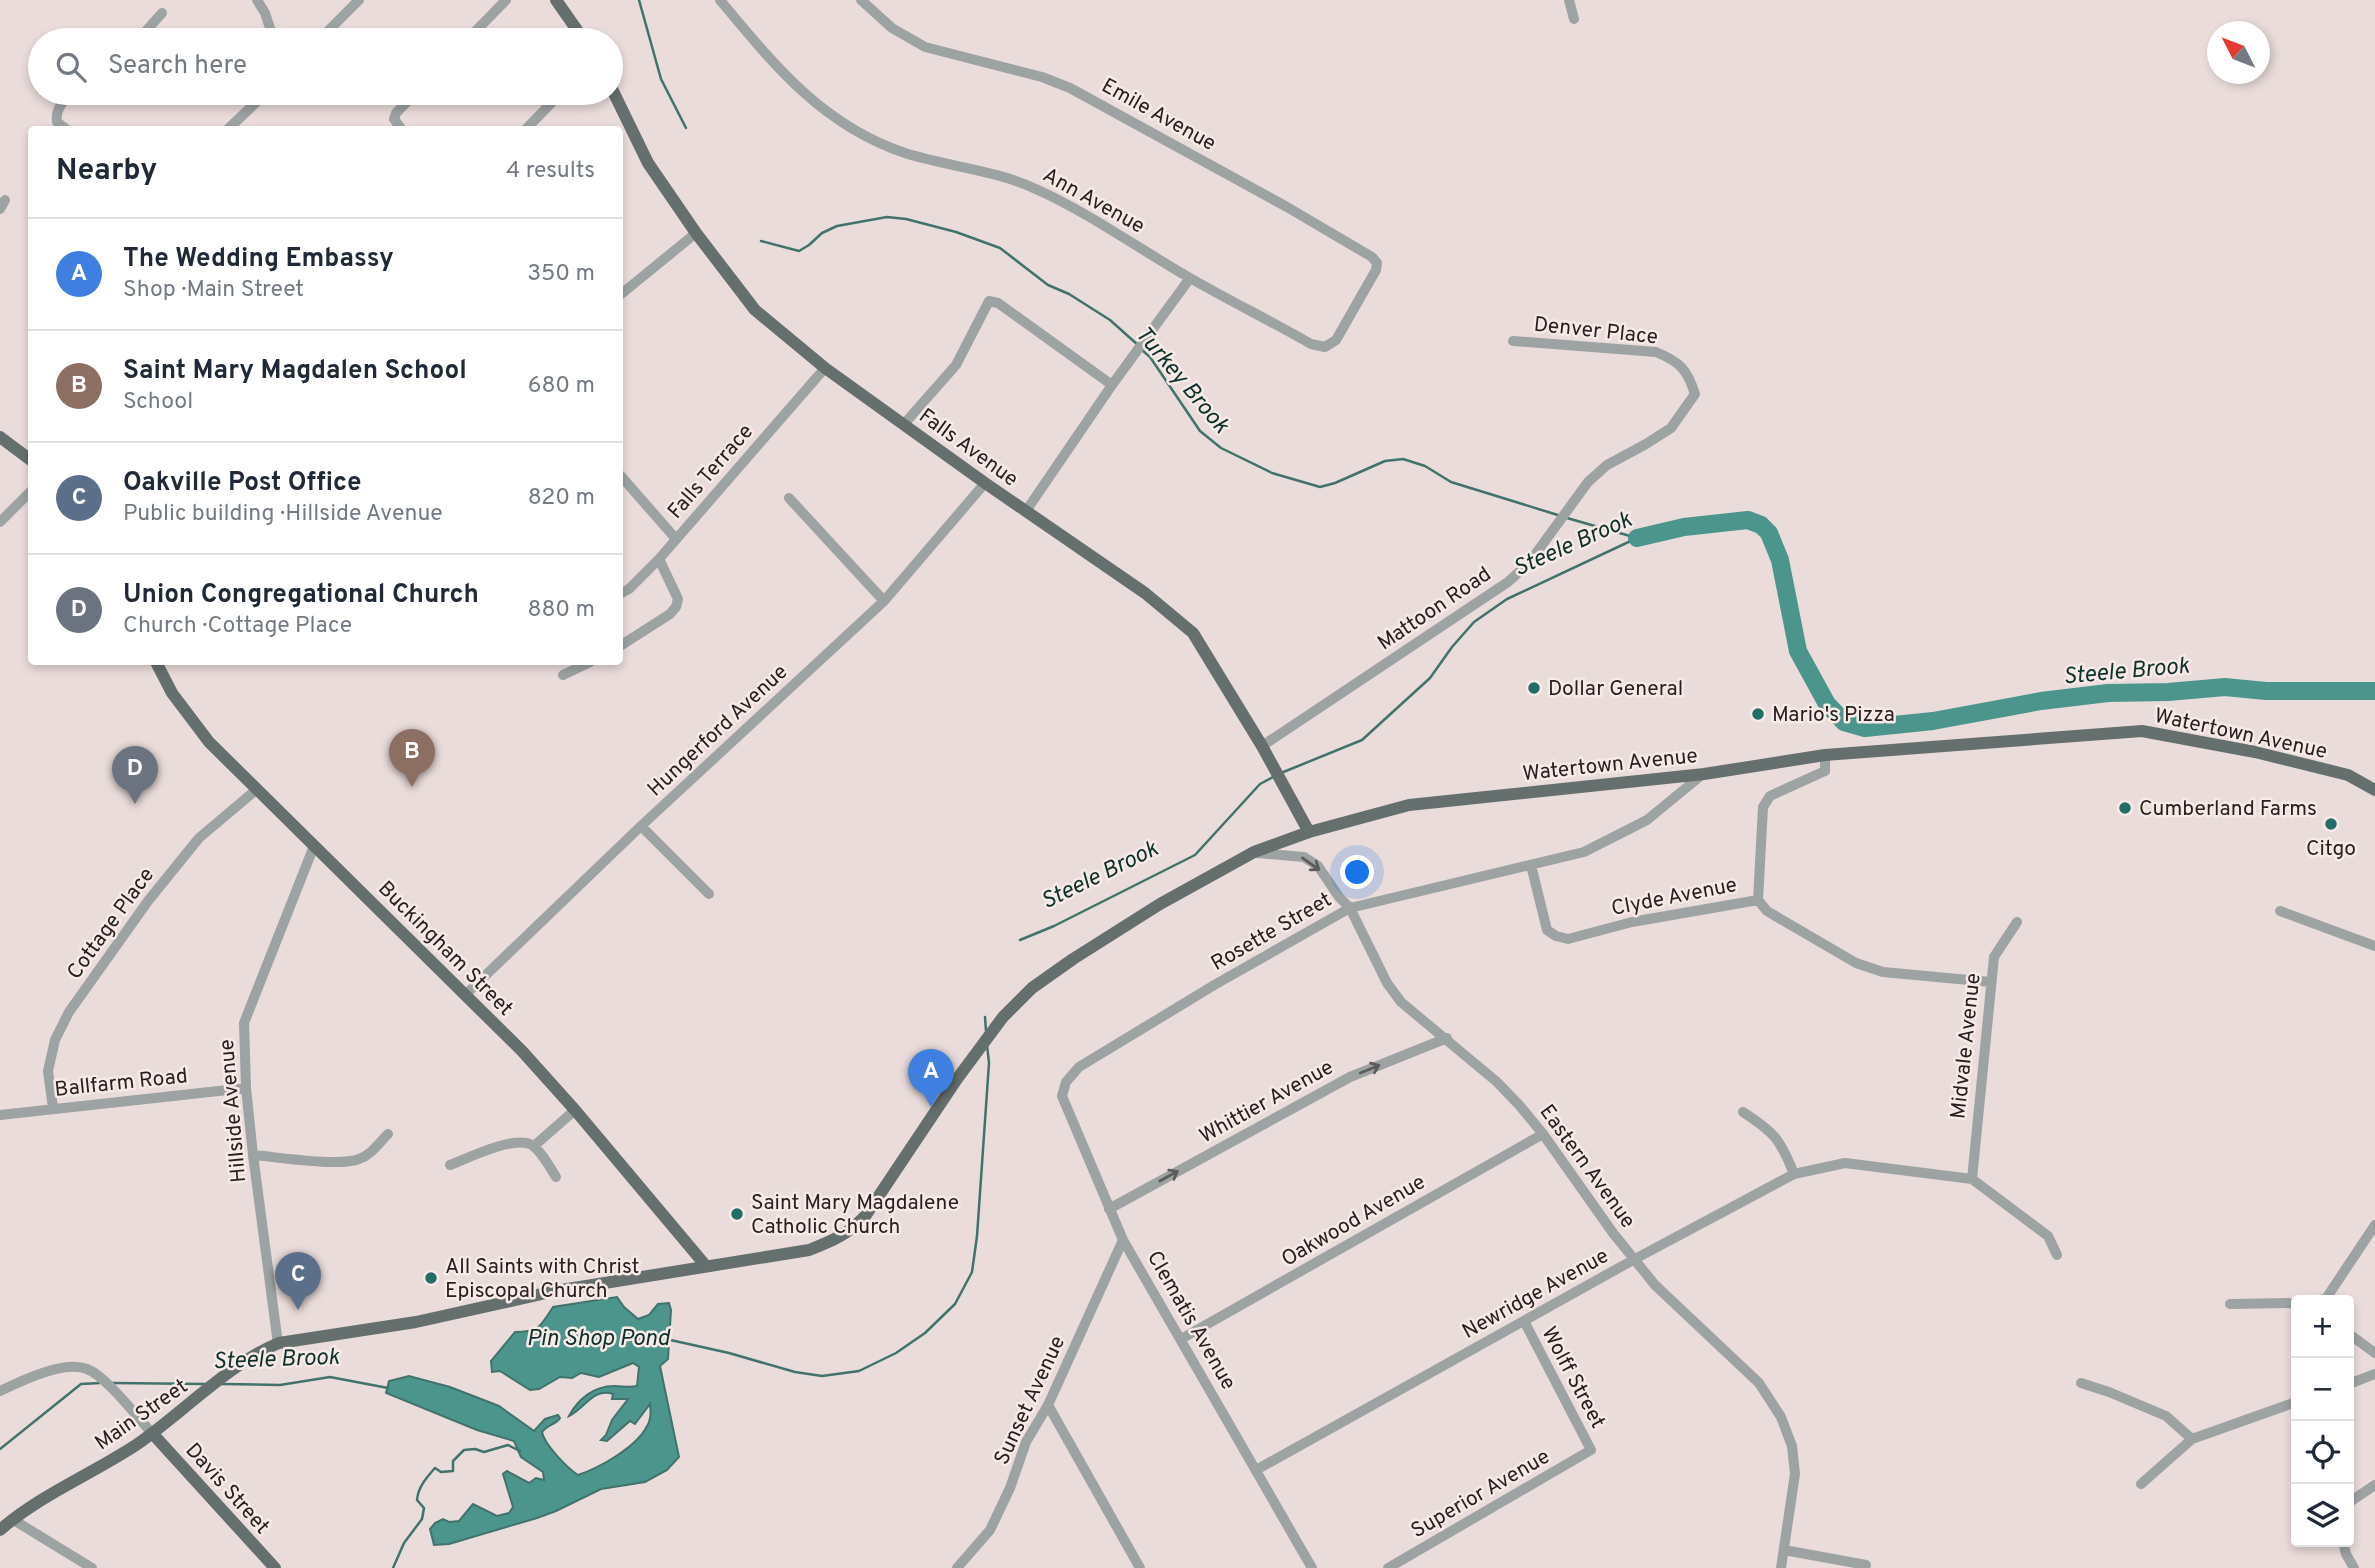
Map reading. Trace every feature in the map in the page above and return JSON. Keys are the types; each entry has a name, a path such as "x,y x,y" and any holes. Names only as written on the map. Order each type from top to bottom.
{"main road":[{"path":"556,0 576,28"},
{"name":"Falls Avenue","path":"620,105 648,163 696,233 755,310 825,368 985,484 1144,593 1187,627 1199,642 1265,751 1309,832"},
{"path":"0,437 28,458"},
{"name":"Buckingham Street","path":"158,665 172,693 209,742 522,1051 706,1266"},
{"name":"Watertown Avenue","path":"940,1102 994,1028 1018,1001 1044,978 1160,904 1254,852 1309,832 1409,805 1704,774 1825,755 2142,731 2255,752 2348,775 2375,790"},
{"name":"Main Street","path":"0,1530 12,1519 152,1433 234,1370 278,1344 385,1327 555,1291 809,1250 848,1233 876,1202 940,1102"},
{"name":"Davis Street","path":"152,1433 270,1566"}],"street":[{"path":"257,0 270,28"},
{"path":"331,28 359,0"},
{"path":"479,28 506,0"},
{"name":"Ann Avenue","path":"720,0 775,65 832,117 860,134 931,160 1012,180 1041,191 1190,278 1311,344 1325,347"},
{"name":"Emile Avenue","path":"861,0 892,28 925,47 1042,77 1070,88 1287,207 1372,257 1377,262 1356,307 1336,340 1325,347"},
{"path":"1569,0 1574,19"},
{"path":"149,28 162,13"},
{"path":"60,105 55,114 57,122 62,126"},
{"path":"231,126 253,105"},
{"path":"399,126 394,119 404,105"},
{"path":"529,126 549,105"},
{"path":"623,293 696,233"},
{"path":"1026,511 1112,385 1190,278"},
{"path":"904,424 956,365 989,301 998,303 1112,385"},
{"name":"Denver Place","path":"1513,341 1656,352 1675,360 1689,376 1695,394"},
{"name":"Falls Terrace","path":"623,592 659,559 825,368"},
{"name":"Mattoon Road","path":"1265,751 1508,582 1529,563 1588,482 1607,465 1671,428 1695,394"},
{"path":"623,478 676,539"},
{"name":"Hungerford Avenue","path":"465,995 641,826 884,601 985,484"},
{"path":"0,522 28,494"},
{"path":"789,498 884,601"},
{"path":"623,644 670,614 676,607 678,598 659,559"},
{"path":"563,676 584,665"},
{"path":"1758,900 1763,807 1770,796 1825,771 1825,755"},
{"name":"Rosette Street","path":"1066,1083 1079,1066 1350,908 1584,852 1647,820 1704,774"},
{"name":"Cottage Place","path":"53,1108 48,1071 55,1040 69,1012 148,901 199,838 257,789"},
{"path":"641,826 709,894"},
{"name":"Hillside Avenue","path":"278,1344 246,1088 244,1023 314,846"},
{"name":"Eastern Avenue","path":"1254,852 1304,857 1318,866 1350,908 1387,983 1401,1002 1497,1082 1544,1134 1633,1260 1686,1317 1759,1383 1781,1417 1792,1446 1795,1474 1781,1568"},
{"name":"Clyde Avenue","path":"1531,864 1547,930 1556,936 1568,939 1632,922 1758,900 1767,911 1856,963 1883,972 1990,982"},
{"path":"2280,911 2375,946"},
{"name":"Midvale Avenue","path":"1972,1179 1994,957 2017,922"},
{"name":"Whittier Avenue","path":"1109,1209 1350,1077 1447,1038"},
{"name":"Clematis Avenue","path":"1066,1083 1062,1096 1123,1240 1312,1568"},
{"name":"Ballfarm Road","path":"0,1115 246,1088"},
{"path":"534,1146 575,1110"},
{"path":"1743,1112 1776,1136 1784,1147 1794,1174"},
{"path":"253,1154 338,1162 357,1161 370,1154 388,1134"},
{"name":"Oakwood Avenue","path":"1181,1339 1544,1134"},
{"path":"450,1165 513,1143 526,1143 534,1146 556,1177"},
{"name":"Newridge Avenue","path":"1256,1470 1633,1260 1794,1174 1845,1163 1972,1179 2048,1236 2057,1255"},
{"path":"2328,1295 2375,1226"},
{"name":"Sunset Avenue","path":"957,1568 990,1530 1010,1488 1026,1442 1048,1405 1123,1240"},
{"path":"2230,1304 2291,1304"},
{"name":"Wolff Street","path":"1524,1321 1591,1450"},
{"path":"2354,1338 2375,1353"},
{"path":"0,1391 30,1376 73,1366 91,1370 99,1374 152,1433"},
{"path":"2354,1382 2375,1374"},
{"path":"2081,1383 2166,1416 2192,1439"},
{"path":"2141,1484 2192,1439 2291,1404"},
{"path":"1048,1405 1140,1568"},
{"name":"Superior Avenue","path":"1388,1568 1591,1450"},
{"path":"2354,1499 2375,1485"},
{"path":"12,1519 92,1568"},
{"path":"2344,1547 2354,1568"},
{"path":"1784,1550 1866,1565"}],"water":[{"name":"Pin Shop Pond","path":"617,1297 638,1319 649,1315 658,1304 669,1303 671,1310 668,1359 660,1366 679,1457 667,1470 645,1482 601,1489 537,1518 449,1544 434,1545 430,1529 435,1523 443,1519 449,1522 459,1521 473,1504 497,1516 509,1513 513,1507 503,1474 507,1471 529,1483 536,1478 544,1480 543,1472 521,1457 514,1441 477,1430 386,1393 389,1381 409,1376 450,1387 499,1406 534,1431 545,1419 558,1415 559,1420 542,1432 557,1455 578,1475 606,1462 635,1442 648,1424 650,1404 635,1424 630,1421 607,1441 601,1440 628,1399 612,1399 613,1394 600,1394 569,1416 577,1404 593,1391 614,1386 637,1386 639,1367 633,1363 599,1377 581,1373 572,1378 560,1377 539,1389 530,1390 500,1371 492,1372 491,1361 515,1332 538,1327 553,1307"}],"waterway":[{"name":"Turkey Brook","path":"639,0 661,79 686,128"},
{"name":"Turkey Brook","path":"761,241 799,251 822,233 837,226 887,217 956,232 1000,248 1048,285 1069,294 1110,320 1138,345"},
{"name":"Turkey Brook","path":"1142,350 1150,357 1200,431 1221,448 1272,473 1320,487 1385,461 1403,459 1425,466 1451,482 1561,516"},
{"name":"Turkey Brook","path":"1567,518 1637,538"},
{"name":"Steele Brook","path":"1637,538 1684,527 1748,520 1761,525 1769,533 1780,560 1798,651 1827,704 1844,722 1865,728 1933,721 2041,701 2108,693 2225,687 2266,691 2375,691"},
{"name":"Steele Brook","path":"1281,773 1362,740 1430,678 1474,622 1507,599 1637,538"},
{"name":"Steele Brook","path":"1020,940 1054,926 1195,855 1260,784 1275,776"},
{"name":"Steele Brook","path":"985,1017 986,1031"},
{"name":"Steele Brook","path":"666,1339 795,1372 822,1376 859,1371 896,1353 925,1333 955,1304 972,1272 989,1063 987,1045"},
{"name":"Steele Brook","path":"222,1384 280,1385 330,1377 388,1388"},
{"name":"Steele Brook","path":"0,1449 81,1384 100,1383"},
{"name":"Steele Brook","path":"113,1383 205,1384"},
{"path":"393,1568 404,1543 422,1519 424,1508 417,1500 419,1491 435,1468 441,1472 453,1471 453,1461 464,1450 484,1452 508,1445 520,1451"}],"place":[{"name":"Dollar General","path":"1534,688"},
{"name":"Mario's Pizza","path":"1758,714"},
{"name":"Saint Mary Magdalen School","path":"412,787"},
{"name":"Union Congregational Church","path":"135,804"},
{"name":"Cumberland Farms","path":"2125,808"},
{"name":"Citgo","path":"2331,824"},
{"name":"The Wedding Embassy","path":"931,1107"},
{"name":"Saint Mary Magdalene Catholic Church","path":"737,1214"},
{"name":"All Saints with Christ Episcopal Church","path":"431,1278"},
{"name":"Oakville Post Office","path":"298,1310"}]}
